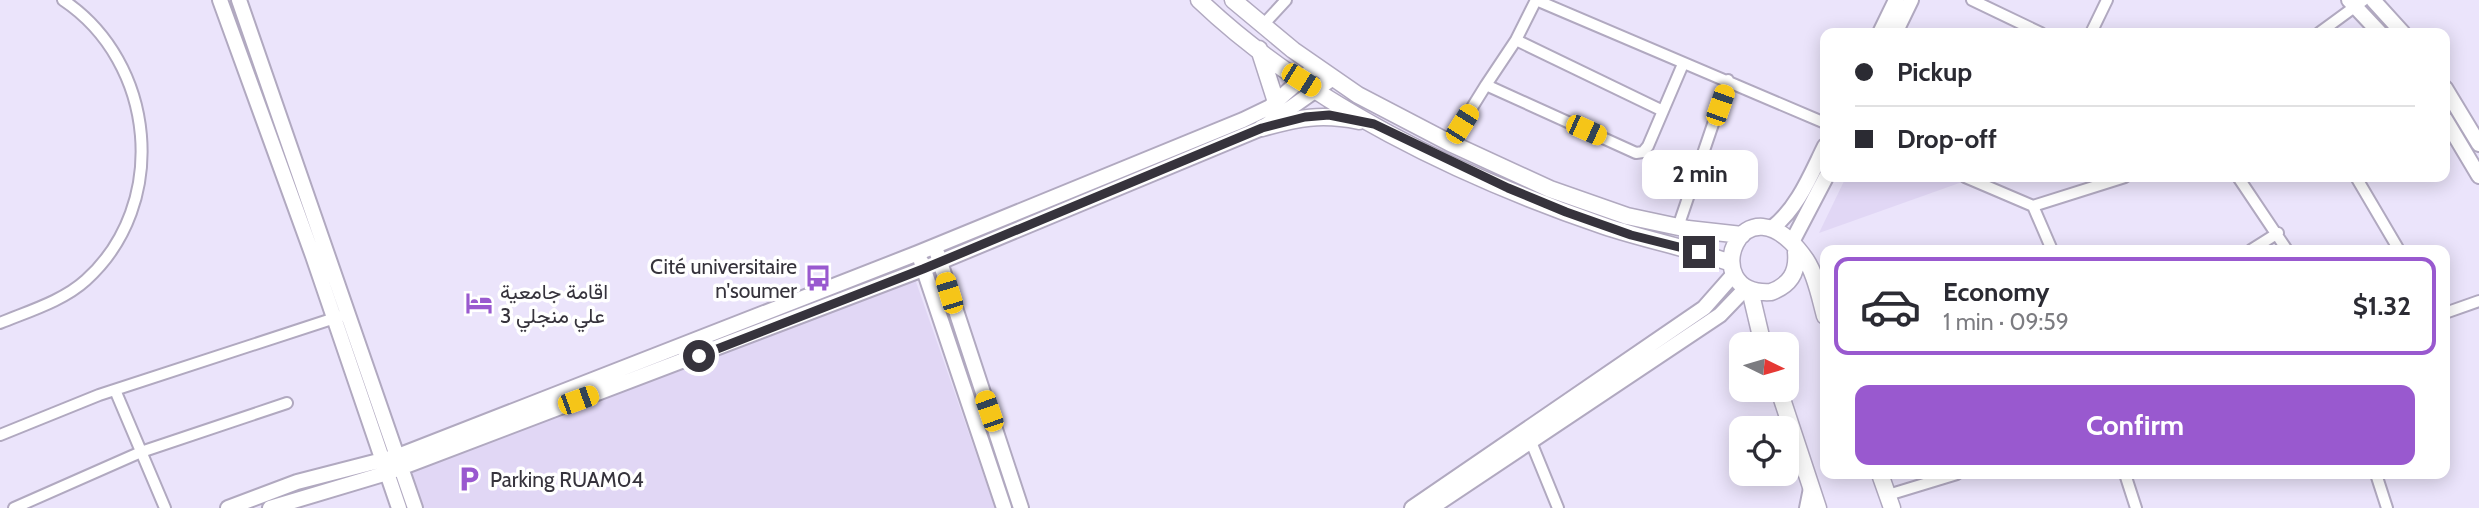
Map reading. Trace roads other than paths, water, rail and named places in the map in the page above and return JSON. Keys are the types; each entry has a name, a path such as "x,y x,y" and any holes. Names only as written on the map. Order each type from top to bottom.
{"main road":[{"path":"220,0 400,462 415,508"},
{"path":"239,0 341,316 399,508"},
{"path":"1199,0 1301,80 1374,124 1508,188 1566,212 1732,269 1748,289 1760,332"},
{"path":"1233,0 1333,78 1450,143 1550,189 1627,216 1678,227 1742,235 1760,227 1772,228 1807,261 1820,301"},
{"path":"1882,28 1896,0"},
{"path":"1897,28 1911,0"},
{"path":"2373,0 2398,28"},
{"path":"2356,2 2376,28"},
{"path":"1259,49 1275,108"},
{"path":"1262,128 1275,108 1315,66"},
{"path":"400,462 1275,108 1317,90 1333,78"},
{"path":"2450,96 2479,144"},
{"path":"270,508 923,269 1262,128 1305,117 1329,115 1374,124"},
{"path":"2450,127 2479,176"},
{"path":"1772,228 1782,220 1800,195 1820,156"},
{"path":"1092,182 1099,196"},
{"path":"1748,289 1771,292 1789,282 1797,262 1794,247 1824,182"},
{"path":"1431,508 1704,308 1732,269 1731,253 1742,235"},
{"path":"934,246 1021,508"},
{"path":"918,253 1004,508"},
{"path":"1412,508 1720,316 1748,289"},
{"path":"1783,402 1818,508"},
{"path":"228,508 297,482 385,467"},
{"path":"1882,479 1890,502"}],"street":[{"path":"0,323 69,293 87,279 110,253 126,226 139,185 140,124 130,78 115,51 92,25 63,0"},
{"path":"1263,25 1286,0"},
{"path":"1450,143 1516,40 1536,0 1820,121"},
{"path":"1972,0 2031,28"},
{"path":"2093,28 2107,0"},
{"path":"2325,28 2356,2"},
{"path":"1516,40 1663,110"},
{"path":"1486,85 1636,153 1643,152 1648,146 1683,64"},
{"path":"1678,227 1728,80"},
{"path":"1975,182 2015,201 2033,206 2109,182"},
{"path":"2242,182 2284,245"},
{"path":"2359,182 2396,245"},
{"path":"2033,206 2050,245"},
{"path":"2259,245 2278,233"},
{"path":"2450,311 2479,301"},
{"path":"0,435 115,390 341,316"},
{"path":"115,390 165,508"},
{"path":"14,508 141,452 287,403"},
{"path":"1529,437 1558,508"},
{"path":"1890,502 1945,479"},
{"path":"2127,479 2136,508"},
{"path":"2378,479 2387,508"},
{"path":"1805,508 1810,481"}],"place":[{"name":"Cité universitaire n'soumer","path":"818,278"},
{"name":"اقامة جامعية علي منجلي 3","path":"479,303"},
{"name":"Parking RUAM04","path":"469,479"}]}
